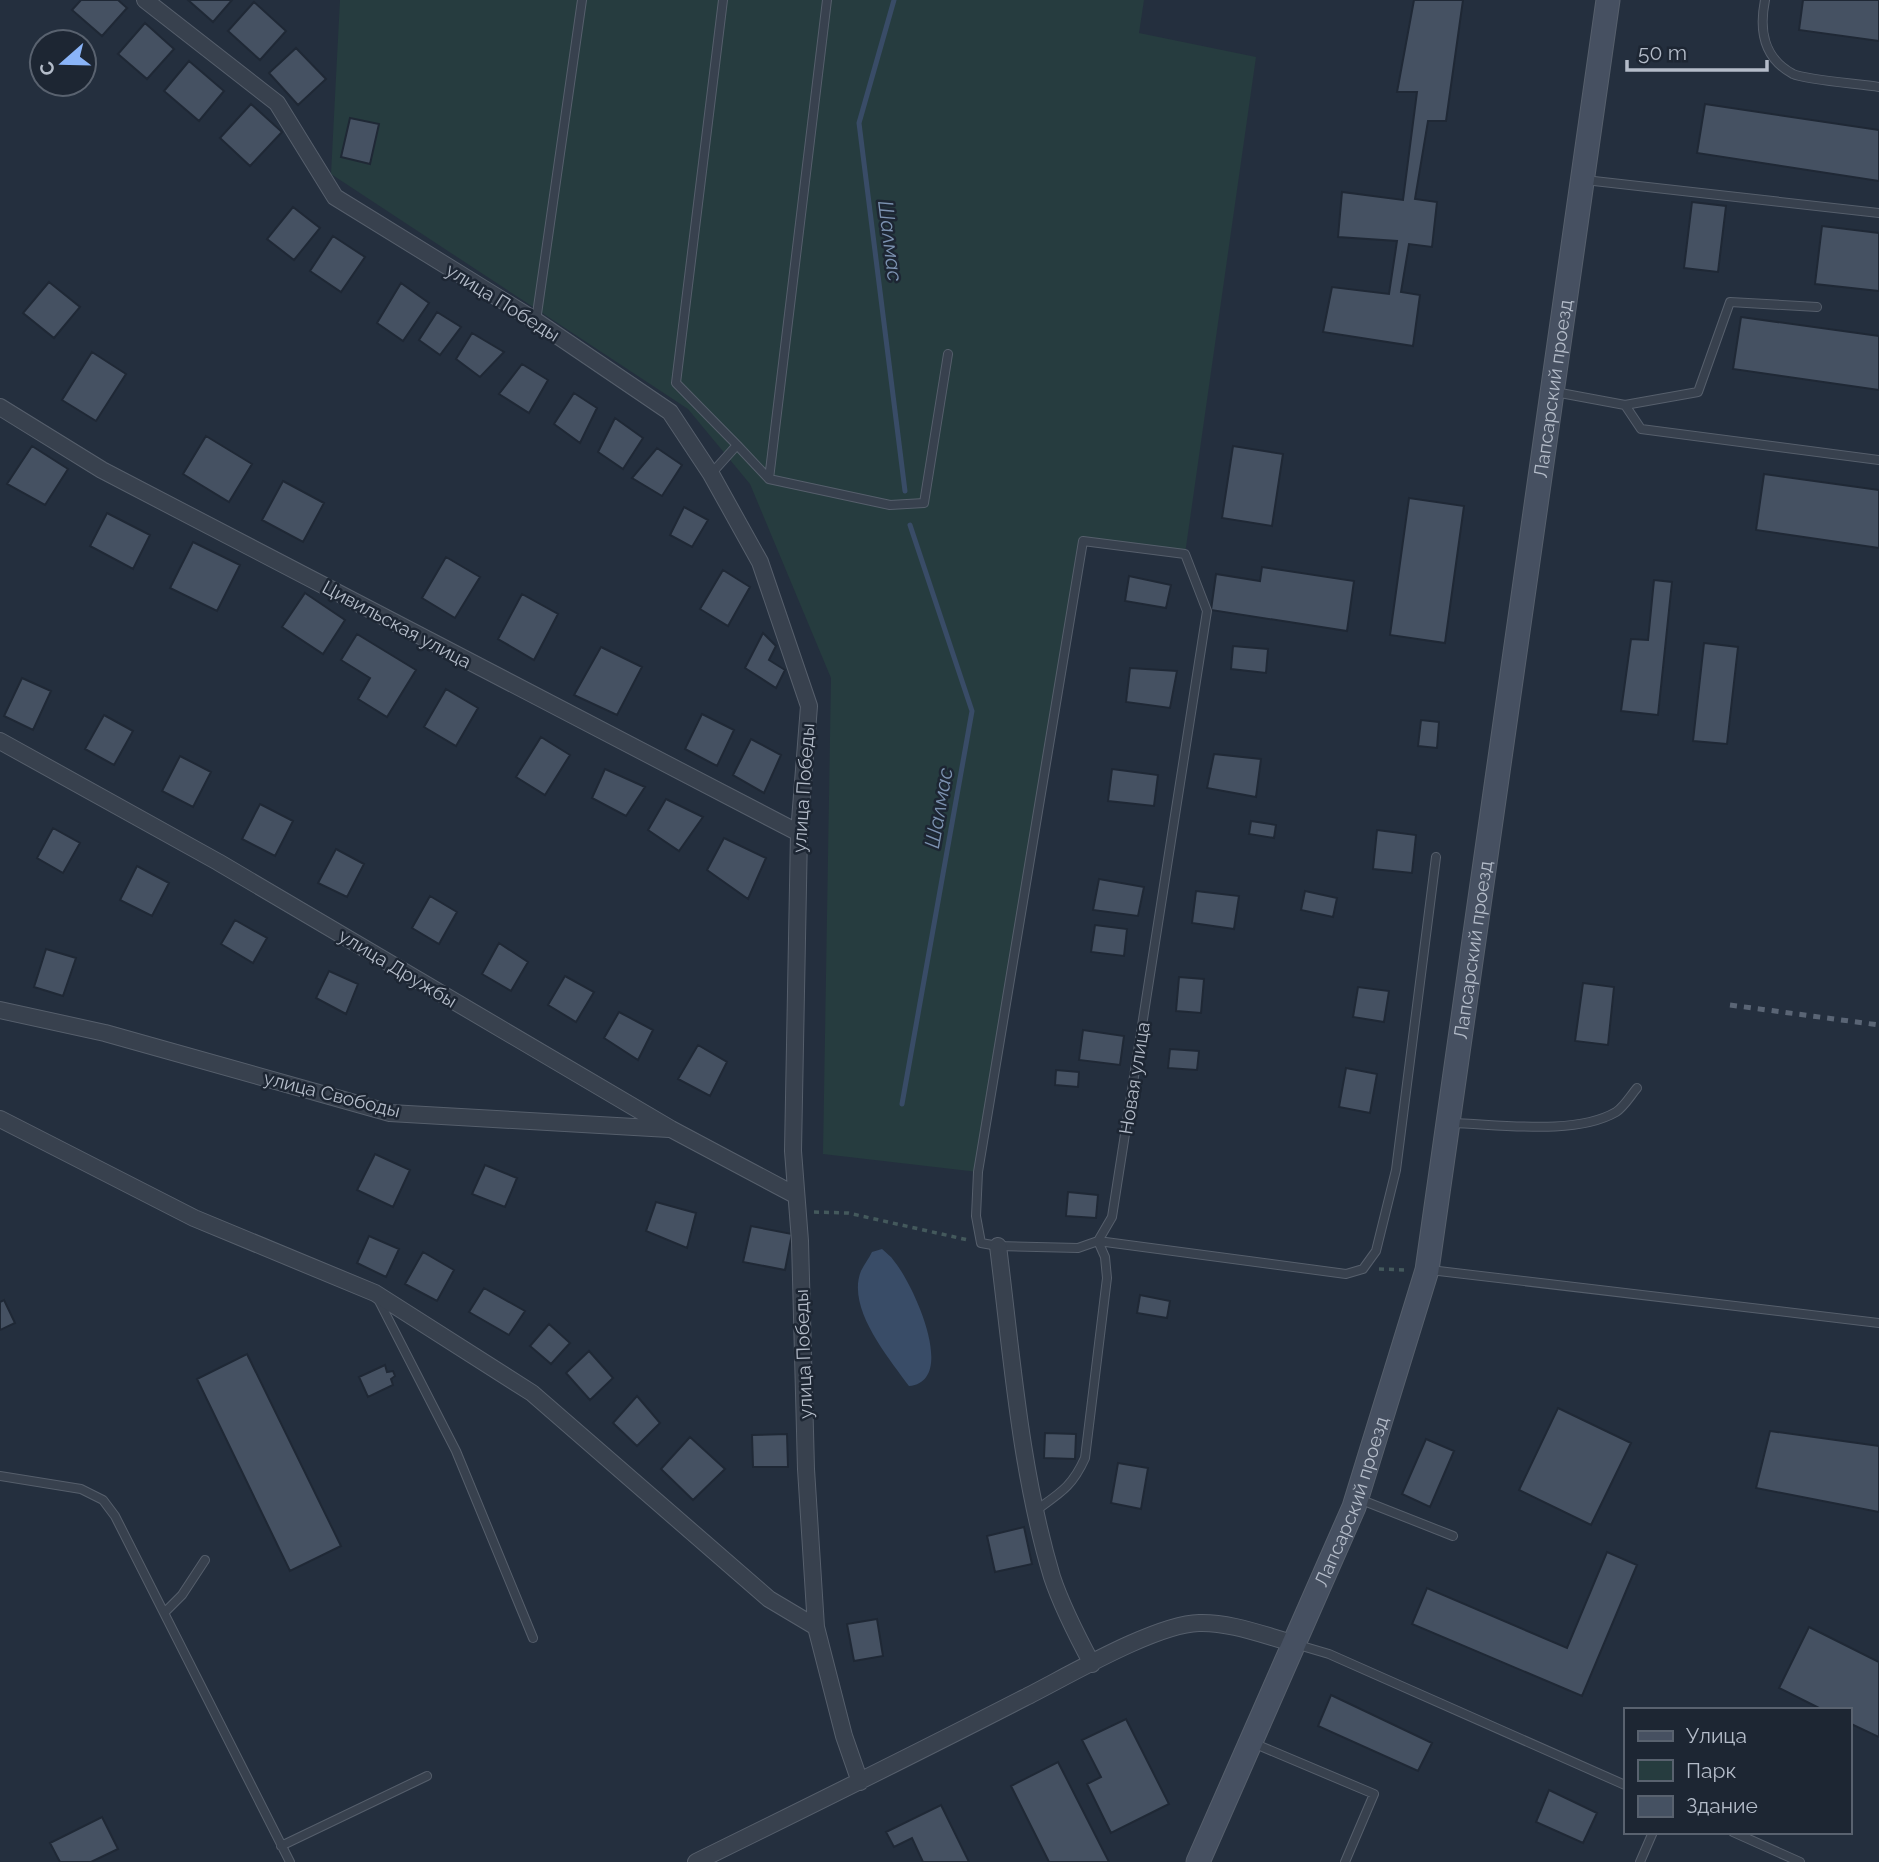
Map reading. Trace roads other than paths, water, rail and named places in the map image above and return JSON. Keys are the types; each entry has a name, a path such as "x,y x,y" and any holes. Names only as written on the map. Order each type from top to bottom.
{"street":[{"name":"улица Победы","path":"145,0 277,103 335,197 536,321 670,412 711,474 760,562 809,706 799,833 793,1151 798,1211 806,1469 816,1627 844,1736 859,1782"},
{"name":"Лапсарский проезд","path":"1198,1862 1356,1498 1427,1270 1608,0"},
{"name":"Цивильская улица","path":"0,407 114,476 799,833"},
{"name":"улица Дружбы","path":"0,741 218,862 671,1129 795,1195"},
{"name":"улица Свободы","path":"0,1010 105,1033 390,1113 671,1129"},
{"path":"0,1119 194,1218 375,1293 533,1393 768,1599 816,1627"},
{"path":"998,1246 1027,1471 1035,1511 1053,1579 1070,1623 1092,1664"},
{"path":"696,1862 1092,1664 1176,1627 1200,1623 1239,1628 1293,1643"}],"lane":[{"path":"536,321 583,0"},
{"path":"723,0 676,383 769,479 890,505 924,503 948,354"},
{"path":"769,479 827,0"},
{"path":"1765,0 1760,24 1770,55 1794,74 1879,87"},
{"path":"1582,180 1879,213"},
{"path":"1552,392 1625,405 1698,392 1730,302 1817,307"},
{"path":"1625,405 1641,429 1879,460"},
{"path":"711,474 737,444"},
{"name":"Новая улица","path":"998,1246 981,1243 976,1216 978,1172 1083,541 1185,554 1207,611 1112,1217 1098,1241"},
{"path":"998,1246 1077,1248 1098,1241 1346,1274 1363,1269 1376,1251 1396,1170 1436,857"},
{"path":"1448,1123 1563,1126 1594,1122 1619,1110 1637,1087"},
{"path":"1035,1511 1067,1488 1076,1478 1085,1458 1107,1278 1105,1257 1098,1241"},
{"path":"1427,1270 1879,1322"},
{"path":"375,1293 456,1451 533,1638"},
{"path":"0,1476 81,1489 103,1500 115,1516 165,1612 290,1862"},
{"path":"1356,1498 1453,1536"},
{"path":"165,1612 182,1595 205,1560"},
{"path":"1293,1643 1329,1654 1624,1785"},
{"path":"1251,1742 1374,1794 1345,1862"},
{"path":"281,1846 427,1776"},
{"path":"1640,1862 1652,1834"},
{"path":"1737,1834 1800,1862"}],"water":[{"path":"882,1249 902,1272 911,1289 920,1308 931,1350 930,1367 923,1380 909,1386 872,1332 859,1301 861,1271 872,1252"}],"waterway":[{"name":"Шалмас","path":"894,0 859,123 905,491"},
{"name":"Шалмас","path":"902,1104 972,711 910,525"}],"railway":[{"path":"1730,1005 1879,1025"}]}
